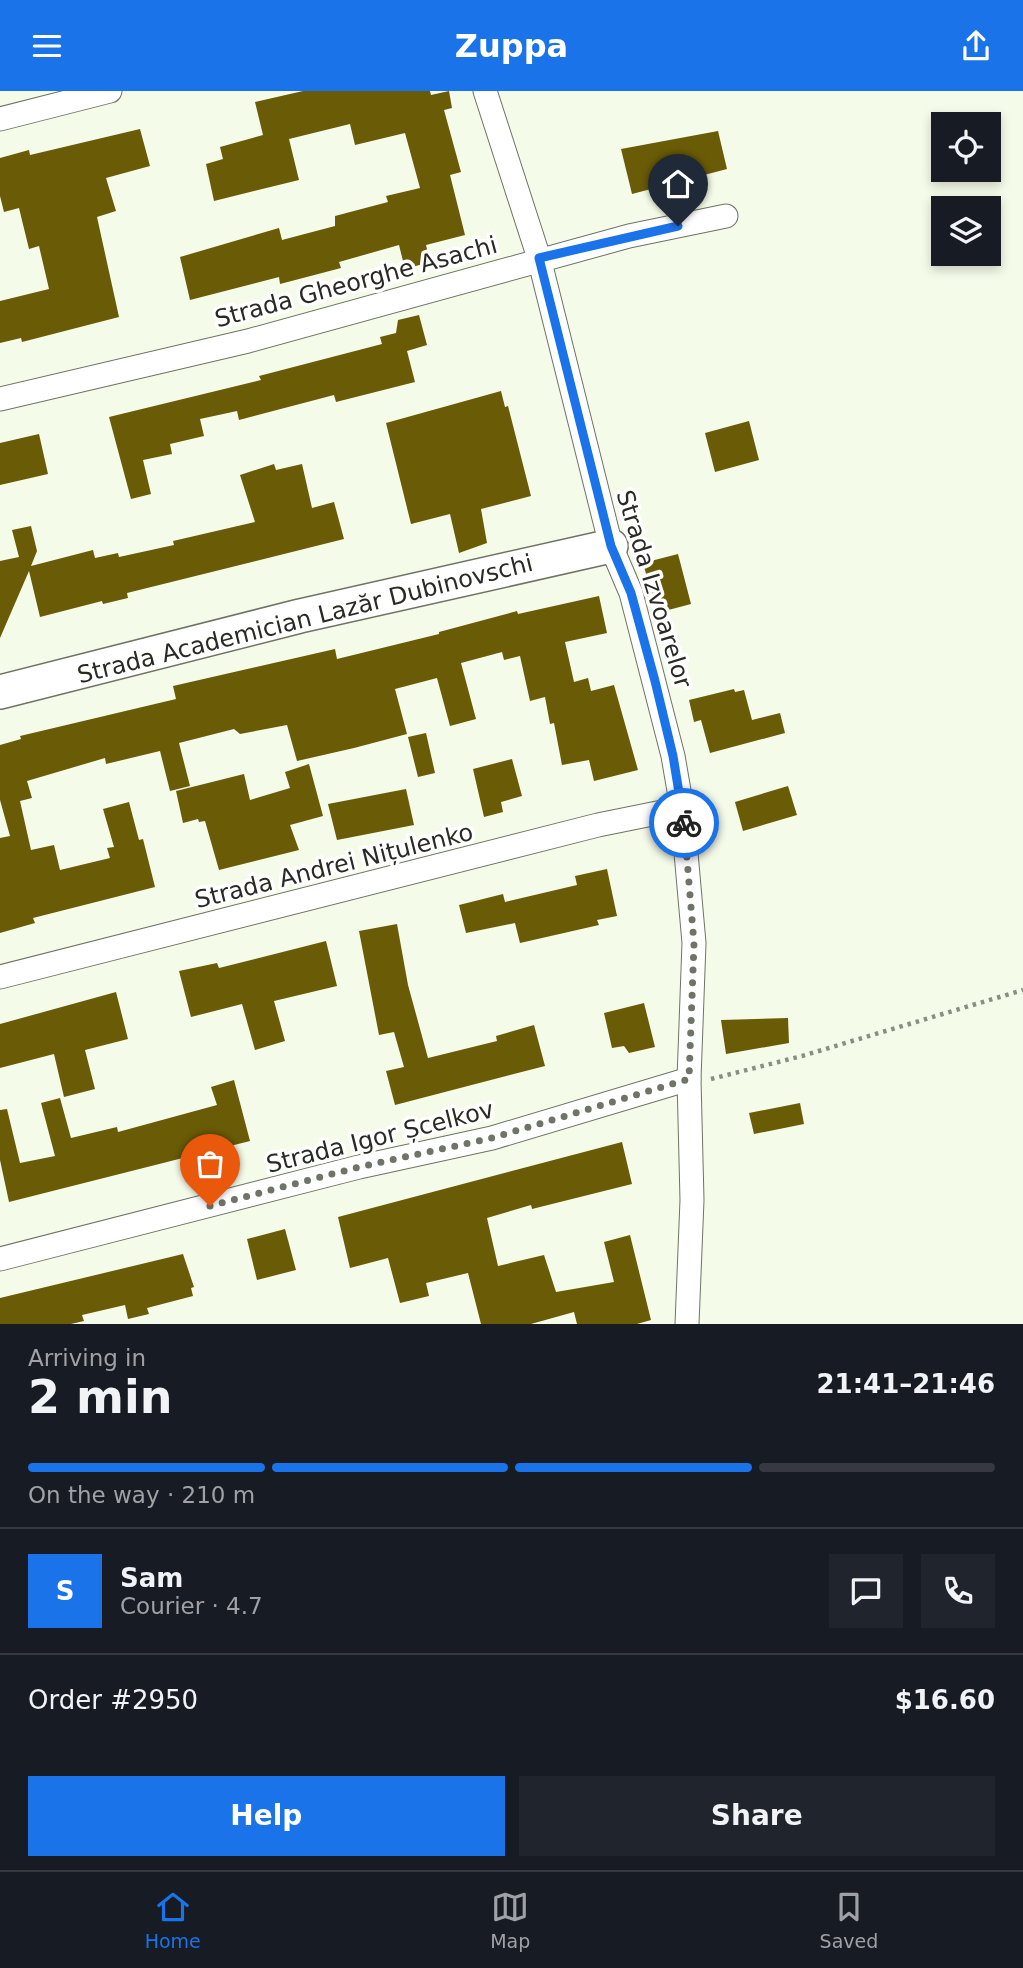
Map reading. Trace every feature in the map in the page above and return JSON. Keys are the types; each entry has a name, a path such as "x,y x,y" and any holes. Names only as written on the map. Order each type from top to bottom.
{"street":[{"path":"0,119 110,91"},
{"name":"Strada Izvoarelor","path":"485,91 539,258 611,546 631,593 673,756 682,808 694,943 689,1079 692,1200 687,1324"},
{"name":"Strada Gheorghe Asachi","path":"0,399 248,341 411,298 539,258 726,216"},
{"name":"Strada Academician Lazăr Dubinovschi","path":"0,692 300,616 611,546"},
{"name":"Strada Andrei Nițulenko","path":"0,977 598,825 682,808"},
{"name":"Strada Igor Șсelkov","path":"0,1259 359,1167 492,1138 689,1079"}],"path":[{"path":"689,1079 730,1076 1023,990"}],"building":[{"path":"303,91 430,91 431,95 449,91 452,108 444,110 461,172 450,175 465,235 426,245 430,262 405,269 399,245 339,262 341,268 280,284 279,277 190,300 180,257 279,228 282,240 335,226 335,216 388,202 386,196 420,188 405,133 355,145 350,124 289,139 299,180 214,201 206,164 223,159 220,147 263,135 255,102"},
{"path":"140,129 150,166 106,178 116,211 97,217 119,317 22,342 21,338 0,343 0,301 49,289 39,246 29,249 19,208 4,212 0,196 0,158 29,150 30,155"},
{"path":"718,131 727,169 632,194 621,149"},
{"path":"419,315 427,345 407,351 415,382 336,402 334,395 239,420 237,411 200,419 204,436 170,444 172,454 143,460 151,494 131,499 109,417 261,380 259,376 382,344 380,337 396,333 398,320"},
{"path":"501,391 505,407 508,406 531,496 481,509 487,543 459,553 450,514 411,524 386,423"},
{"path":"749,421 759,460 715,472 705,433"},
{"path":"39,434 48,474 0,485 0,443"},
{"path":"274,464 276,470 302,464 312,508 334,502 344,539 127,593 128,598 103,604 102,601 40,617 29,571 0,638 0,561 19,557 12,530 31,526 37,551 31,566 93,550 95,558 118,553 119,557 174,545 173,541 255,522 240,475"},
{"path":"678,554 691,604 657,613 643,563"},
{"path":"599,596 607,633 565,642 574,682 588,678 591,691 614,685 638,770 594,781 589,760 562,765 554,723 550,724 545,697 530,701 520,656 504,660 502,652 461,663 476,719 450,726 437,678 395,689 407,734 354,748 297,761 287,725 240,734 234,729 179,743 190,786 170,791 160,751 106,764 105,758 27,781 32,798 20,801 31,850 54,845 60,870 110,858 107,848 114,847 103,809 129,802 139,840 143,839 155,887 33,918 35,923 0,933 0,838 10,836 0,800 0,745 21,739 20,736 176,699 173,686 335,649 337,659 439,634 517,611 518,614"},
{"path":"734,689 735,692 744,690 752,720 780,713 785,733 710,753 701,720 694,722 689,700"},
{"path":"426,733 435,773 418,777 408,737"},
{"path":"512,759 522,796 501,802 503,812 484,817 473,769"},
{"path":"309,764 323,816 290,825 299,850 219,870 205,821 199,822 198,819 183,823 176,791 244,774 250,800 290,788 285,772"},
{"path":"788,786 797,815 743,831 735,802"},
{"path":"406,789 414,825 337,840 328,804"},
{"path":"607,869 617,916 597,920 599,925 520,943 515,923 466,933 459,905 503,894 505,902 577,885 575,876"},
{"path":"397,924 408,985 428,1058 497,1041 496,1036 534,1025 545,1066 395,1105 386,1071 404,1067 394,1032 379,1035 359,931"},
{"path":"326,941 337,986 274,1001 285,1041 255,1050 242,1004 191,1017 179,971 217,963 219,968"},
{"path":"116,992 128,1039 85,1050 95,1089 64,1097 54,1054 0,1068 0,1024"},
{"path":"644,1003 655,1047 629,1053 624,1046 612,1048 604,1013"},
{"path":"788,1018 789,1043 726,1054 721,1020"},
{"path":"234,1080 250,1141 9,1202 0,1160 0,1110 7,1109 20,1163 55,1156 41,1103 60,1098 71,1138 117,1127 118,1132 217,1105 211,1087"},
{"path":"800,1103 804,1124 754,1134 749,1113"},
{"path":"622,1142 632,1184 532,1209 531,1205 487,1218 498,1266 544,1255 556,1292 614,1282 604,1242 630,1235 651,1320 637,1324 577,1324 574,1312 531,1324 481,1324 468,1273 426,1283 429,1296 400,1303 388,1258 350,1268 338,1217"},
{"path":"285,1229 296,1270 257,1280 247,1239"},
{"path":"183,1254 194,1287 191,1288 193,1296 147,1308 149,1314 128,1319 125,1305 82,1315 84,1321 71,1324 0,1324 0,1298"}],"way so far":[{"path":"210,1206 359,1167 492,1138 689,1079 694,943 684,823"}],"route":[{"path":"678,226 539,258 611,546 631,593 655,681 673,756 684,823"}]}
